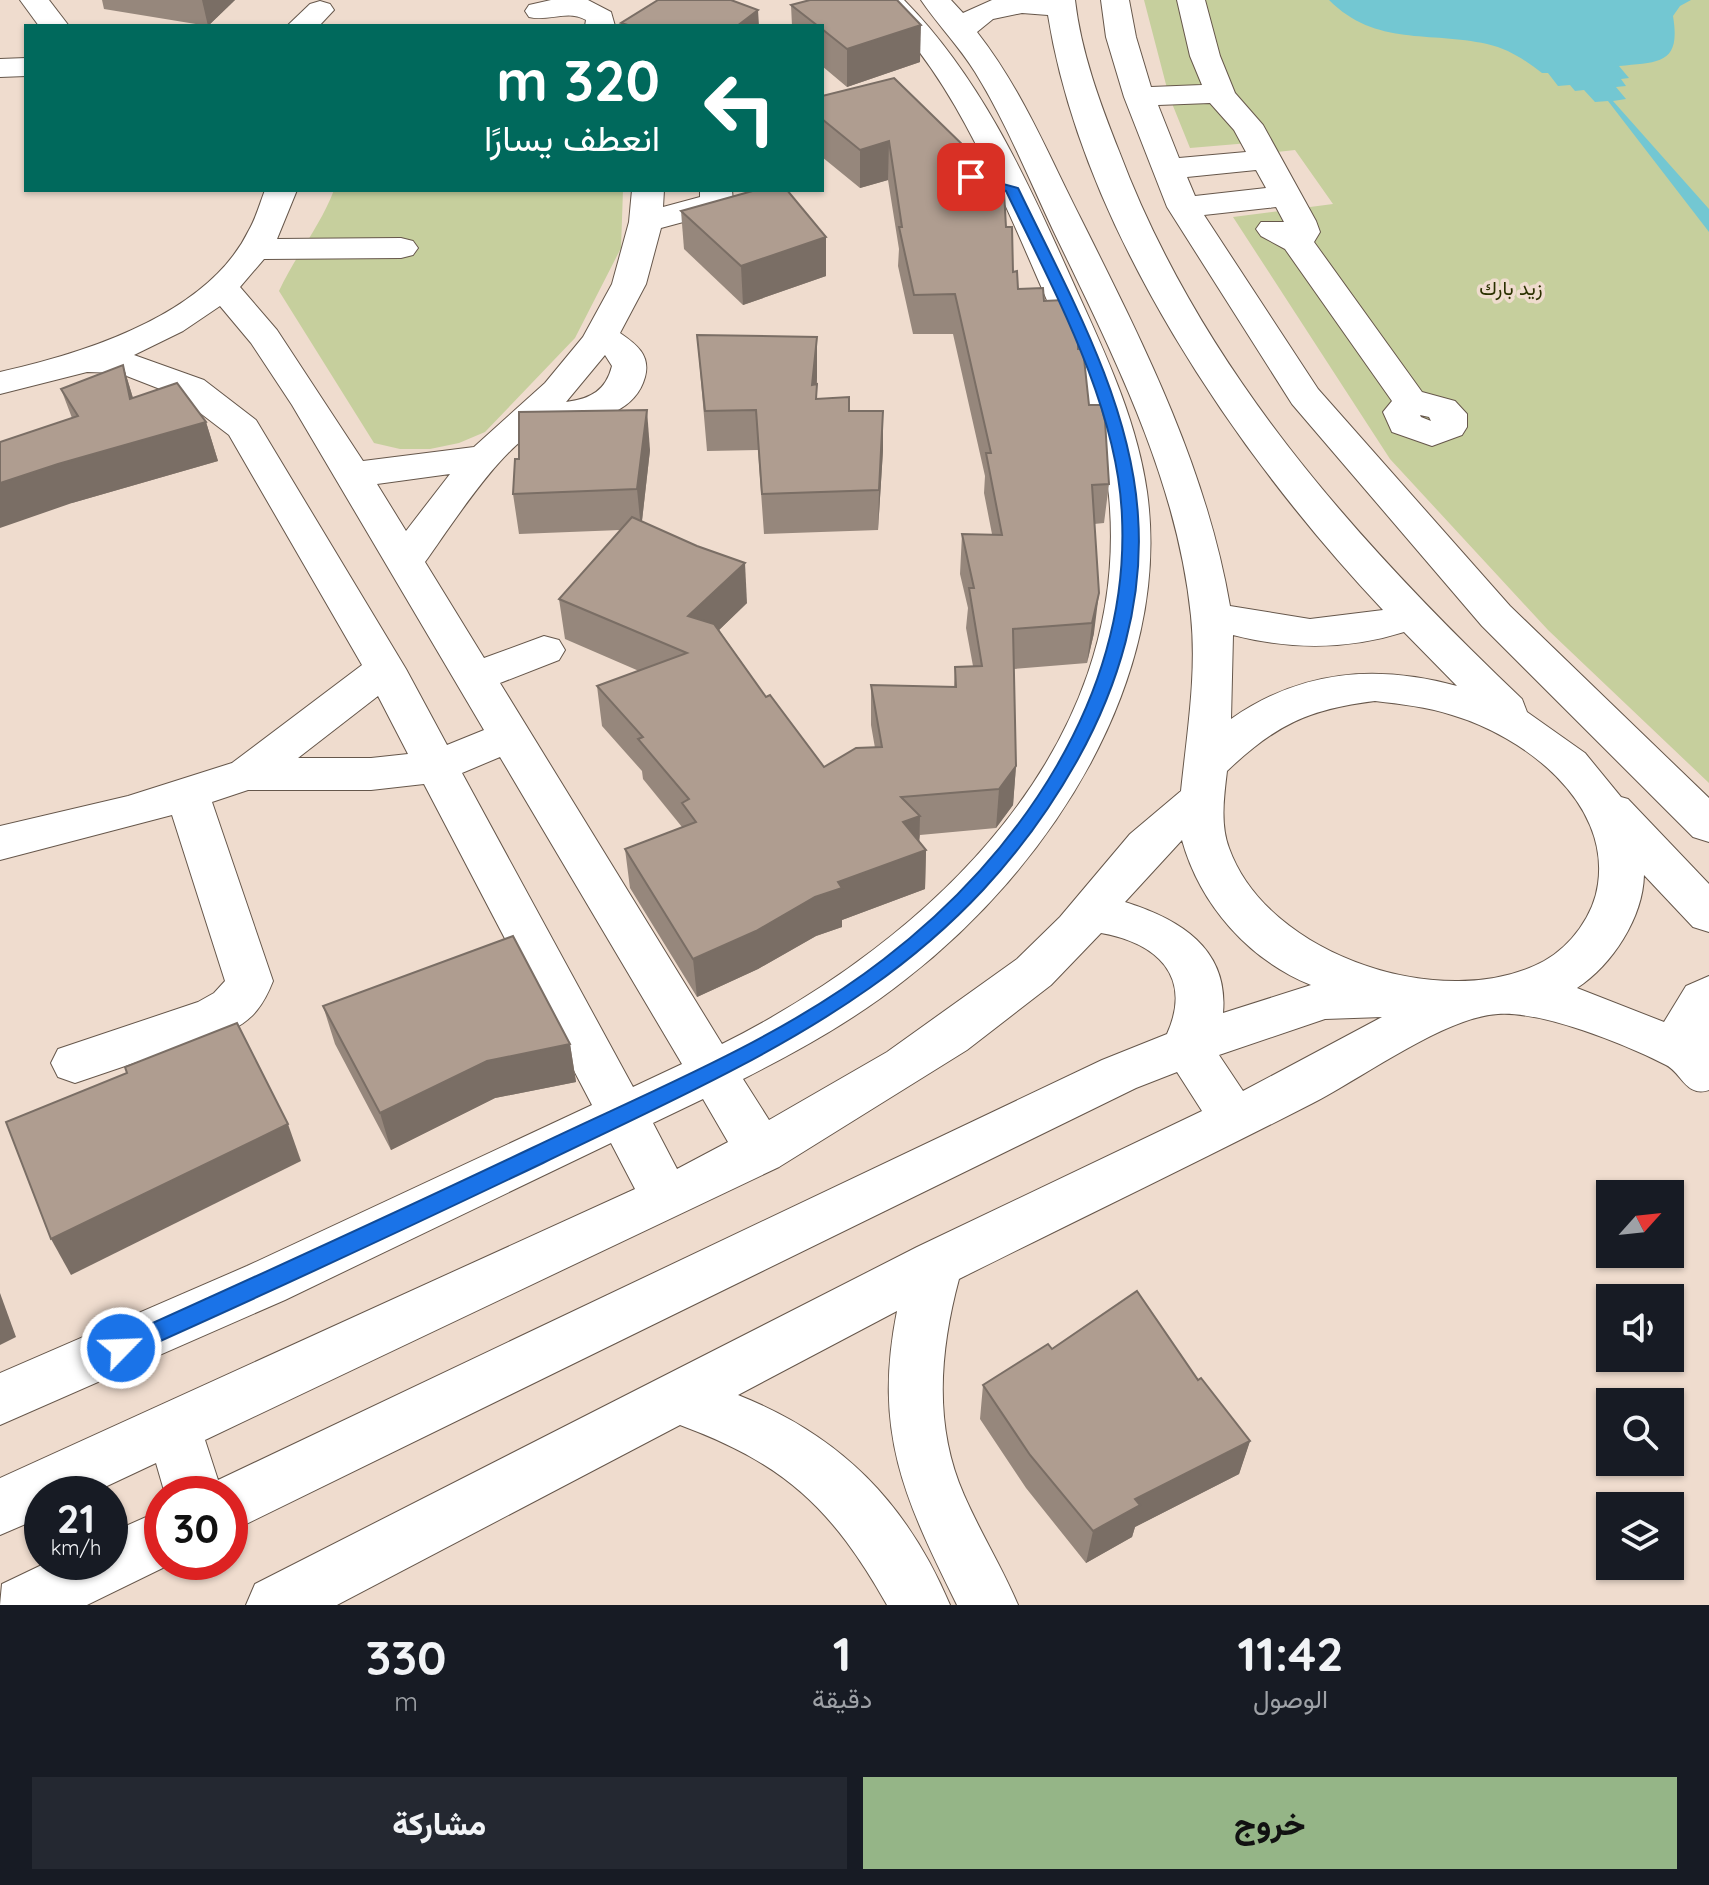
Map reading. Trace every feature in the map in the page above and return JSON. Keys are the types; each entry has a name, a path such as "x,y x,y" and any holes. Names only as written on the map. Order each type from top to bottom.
{"street":[{"path":"34,0 52,24"},
{"path":"0,1399 348,1246 712,1071 808,1020 890,966 992,871 1048,797 1089,724 1116,652 1129,582 1130,515 1121,452 1084,346 961,121 939,55 913,22 888,0"},
{"path":"935,0 964,29 1051,191 1177,467 1198,539 1212,615 1213,673 1204,781 1205,846 1229,896 1273,941 1334,976 1403,997"},
{"path":"1115,0 1121,37 1139,97 1183,207 1305,396 1496,616 1709,825"},
{"path":"1191,0 1205,56 1225,101 1224,127 1286,196 1302,227 1300,247"},
{"path":"964,29 979,13 993,7 1027,3 1061,5 1096,136 1135,232 1199,347 1270,449 1357,560 1409,616 1529,730 1570,762 1709,914"},
{"path":"539,12 565,5 589,8 601,18 600,24"},
{"path":"0,68 24,67"},
{"path":"1139,97 1225,101"},
{"path":"1166,169 1252,161"},
{"path":"0,383 86,361 138,340 184,314 222,287 258,249 274,219 281,192"},
{"path":"405,560 484,457 573,375 602,336 633,278 648,205 712,204 717,201 716,192"},
{"path":"1183,207 1286,196"},
{"path":"1253,199 1273,229 1300,247 1417,418 1378,445 1355,456"},
{"path":"1162,284 1300,247"},
{"path":"258,249 401,248"},
{"path":"222,287 265,337 276,416 385,669 667,1199"},
{"path":"533,415 572,415 592,410 621,390 629,378 630,366 626,354 602,336"},
{"path":"86,361 121,362 276,416 352,475 761,1152"},
{"path":"352,475 484,457"},
{"path":"1212,615 1245,626 1315,635 1381,626 1409,616"},
{"path":"475,677 544,650"},
{"path":"247,774 385,669"},
{"path":"0,1507 667,1199 761,1152 942,1040 1035,971 1091,913 1204,781 1243,729 1267,713 1325,691 1375,686 1429,691 1481,706 1529,730"},
{"path":"0,843 130,812 247,774 371,774 438,766 510,736"},
{"path":"75,1063 227,1010 246,992 249,981 187,793"},
{"path":"276,1605 936,1264 1299,1087 1417,1021 1551,979 1589,952 1614,919 1623,880 1619,839 1602,800"},
{"path":"1091,913 1123,917 1153,928 1178,947 1196,970 1203,996 1199,1023 1186,1046"},
{"path":"1702,1065 1685,1032 1690,1015 1709,995"},
{"path":"248,1495 1023,1119 1186,1046 1325,1000 1490,998 1564,1003 1702,1065"},
{"path":"1186,1046 1234,1118"},
{"path":"936,1264 919,1323 915,1386 921,1452 954,1536 988,1605"},
{"path":"677,1398 737,1419 792,1450 843,1490 894,1561 920,1605"},
{"path":"172,1425 188,1476"},
{"path":"23,1605 144,1547"}],"green space":[{"name":"زيد بارك","path":"1144,0 1709,0 1709,783 1548,630 1390,459 1233,217 1333,204 1295,150 1267,153 1261,142 1190,148 1169,96"},
{"path":"333,192 623,192 621,248 575,338 485,432 459,443 430,449 400,449 374,443 279,291"}],"water":[{"path":"1329,0 1691,0 1680,6 1673,16 1674,44 1664,58 1619,66 1629,78 1621,79 1626,86 1616,87 1626,99 1613,101 1709,209 1709,232 1608,101 1595,102 1584,90 1575,91 1570,85 1558,86 1548,73 1542,73 1502,49 1466,40 1385,31 1347,15"}],"building":[{"path":"658,0 731,0 758,10 740,24 621,23"},
{"path":"810,0 897,0 921,25 847,49 824,31 824,24 815,24 791,5"},
{"path":"894,78 970,152 997,151 1006,227 1012,227 1013,272 1017,271 1018,289 1043,288 1044,301 1064,300 1078,333 1078,349 1083,349 1089,405 1101,405 1105,421 1109,484 1092,485 1099,593 1092,623 1013,629 1016,766 999,789 901,797 920,816 903,822 926,850 838,882 842,888 815,897 756,931 693,959 625,849 696,822 682,803 689,799 638,739 643,737 597,686 687,653 559,599 632,517 745,563 688,616 714,624 766,697 770,695 824,767 856,748 882,747 871,685 956,687 955,667 982,666 969,588 974,588 962,534 1002,535 986,453 991,453 955,294 914,295 899,227 902,227 889,141 860,150 824,121 824,96"},
{"path":"749,192 789,192 826,237 741,266 681,211"},
{"path":"697,335 817,337 812,385 817,384 816,399 849,397 849,411 883,411 879,490 762,494 756,410 705,411"},
{"path":"123,365 130,399 177,383 206,422 0,483 0,442 78,416 61,389"},
{"path":"647,410 637,489 513,494 515,459 519,459 519,412"},
{"path":"513,936 570,1044 487,1061 380,1113 323,1006"},
{"path":"237,1023 288,1124 51,1239 6,1122 127,1073 125,1067"},
{"path":"1137,1291 1198,1380 1201,1378 1250,1441 1135,1499 1140,1505 1093,1531 1030,1455 983,1385 1048,1344 1052,1349"}],"route":[{"path":"121,1348 348,1246 712,1071 808,1020 890,966 935,926 992,871 1048,797 1089,724 1116,652 1129,582 1130,515 1121,452 1105,403 1084,346 1040,248 1011,188 977,182 971,177"}]}
